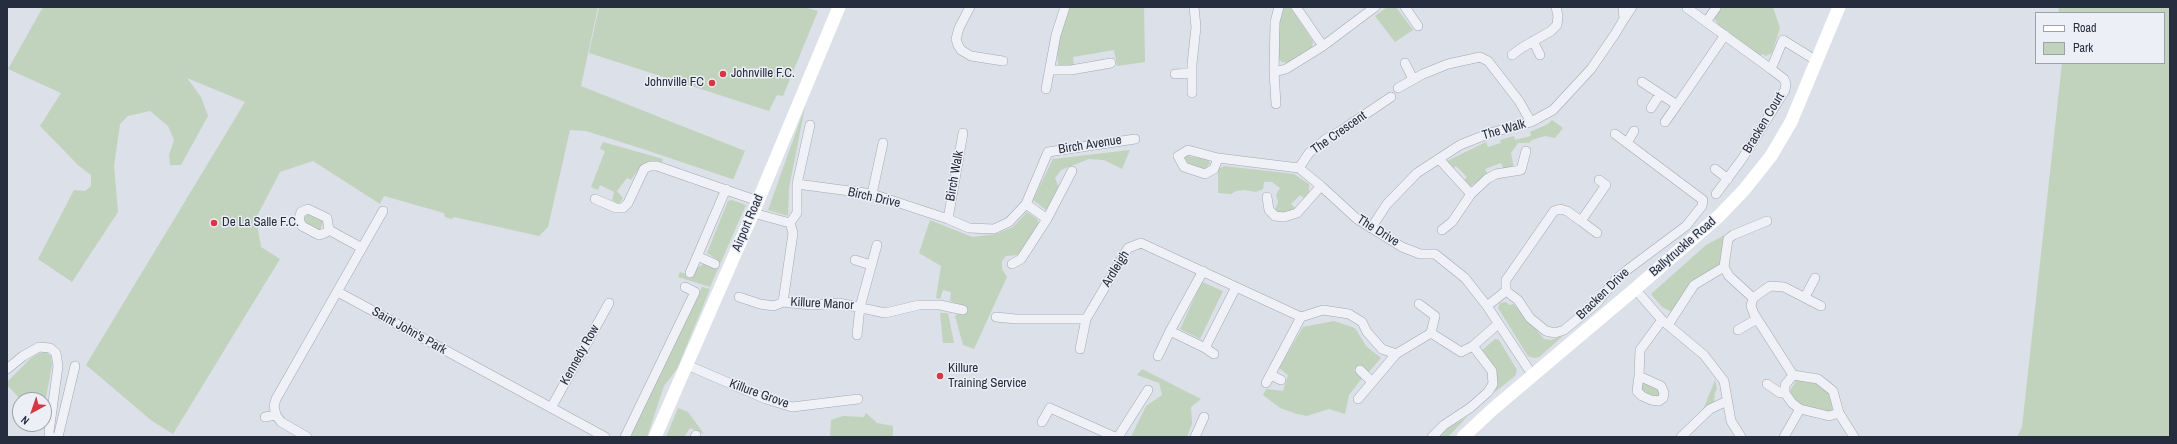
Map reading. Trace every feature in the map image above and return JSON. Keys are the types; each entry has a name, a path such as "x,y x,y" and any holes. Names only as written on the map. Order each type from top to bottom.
{"street":[{"name":"Airport Road","path":"655,437 756,207 839,7"},
{"path":"970,7 959,28 956,39 961,50 971,56 1003,61"},
{"path":"1046,89 1051,70 1056,35 1065,7"},
{"path":"1192,93 1192,73 1196,27 1194,7"},
{"path":"1276,104 1274,72 1275,22 1279,7"},
{"path":"1296,7 1323,46"},
{"path":"1274,72 1286,69 1323,46 1375,7"},
{"path":"1405,7 1418,26"},
{"path":"1512,55 1551,31 1557,25 1558,16 1556,7"},
{"path":"1623,7 1624,19"},
{"name":"The Walk","path":"1371,228 1387,204 1417,173 1460,145 1490,133 1531,122 1554,110 1591,69 1632,7"},
{"name":"Ballytruckle Road","path":"1463,437 1719,216 1758,174 1791,122 1839,7"},
{"name":"Bracken Court","path":"1687,8 1771,69 1784,80 1786,84 1785,90 1765,125 1716,194"},
{"path":"1706,22 1716,8"},
{"path":"1665,122 1725,35"},
{"path":"1771,69 1783,40 1817,61"},
{"path":"1533,41 1540,55"},
{"path":"1398,88 1413,79 1448,64 1480,57 1488,61 1519,101 1531,122"},
{"path":"1051,70 1071,70 1111,63"},
{"path":"1405,63 1413,79"},
{"path":"1175,74 1192,73"},
{"path":"1642,82 1677,105"},
{"path":"1651,108 1660,94"},
{"name":"The Crescent","path":"1299,168 1309,153 1326,139 1391,96"},
{"path":"595,199 616,208 623,208 628,203 640,175 650,166 657,166 726,189 756,207 790,223 797,213 797,184 810,125"},
{"path":"1627,143 1634,131"},
{"name":"Birch Walk","path":"948,218 963,133"},
{"name":"Bracken Drive","path":"1506,291 1518,300 1530,318 1546,331 1555,334 1564,330 1598,302 1622,274 1686,226 1702,206 1703,200 1615,134"},
{"name":"Birch Avenue","path":"948,218 969,228 994,229 1009,222 1026,204 1048,152 1135,139"},
{"path":"872,194 883,143"},
{"path":"1442,230 1452,222 1471,194 1487,178 1496,174 1522,170 1526,151"},
{"path":"1218,158 1299,168"},
{"path":"1439,159 1471,194"},
{"name":"The Drive","path":"1299,168 1357,219 1389,240 1420,254 1435,254 1465,278 1486,306 1533,376"},
{"path":"1715,169 1728,179"},
{"path":"1012,264 1021,259 1047,219 1072,170"},
{"path":"1581,221 1606,185 1599,180"},
{"name":"Birch Drive","path":"797,184 872,194 948,218"},
{"path":"1267,197 1269,210 1274,216 1284,217 1297,213 1321,186"},
{"path":"690,273 726,189"},
{"path":"1026,204 1047,219"},
{"path":"1486,306 1506,291 1506,280 1554,211 1560,209 1566,211 1597,233"},
{"path":"307,437 282,422 276,415 274,406 276,399 338,292 383,210"},
{"path":"1753,298 1729,276 1724,267 1728,239 1733,235 1767,221"},
{"name":"Killure Manor","path":"783,302 793,233 790,223"},
{"path":"329,230 362,248"},
{"name":"Ardleigh","path":"1080,350 1086,319 1128,248 1134,244 1141,243 1301,317"},
{"name":"Killure Manor","path":"857,335 860,307 876,244"},
{"path":"697,256 715,264"},
{"path":"855,260 871,265"},
{"path":"1639,376 1640,350 1665,322 1694,284 1724,267"},
{"path":"1158,356 1203,271"},
{"path":"1805,297 1815,278"},
{"path":"1793,375 1757,319 1751,306 1753,298 1770,286 1784,287 1822,306"},
{"path":"625,437 695,292 685,287"},
{"path":"1206,348 1236,287"},
{"path":"1635,289 1665,322 1704,355 1724,381 1726,401 1731,420 1741,437"},
{"name":"Saint John's Park","path":"338,292 605,437"},
{"name":"Killure Manor","path":"739,298 774,306 783,302 811,305 839,303 885,313 919,305 940,305 963,310"},
{"name":"Kennedy Row","path":"551,408 609,303"},
{"path":"1358,399 1396,354 1431,333 1435,316 1419,304"},
{"path":"1281,380 1269,379 1301,317 1323,310 1349,314 1362,322 1367,332 1382,349 1396,354"},
{"path":"996,317 1016,319 1086,319"},
{"path":"1738,330 1757,319"},
{"path":"1431,333 1461,352 1473,346 1498,324"},
{"path":"1170,331 1206,348 1214,354"},
{"path":"1432,437 1444,425 1470,408 1488,392 1493,384 1492,371 1473,346"},
{"path":"7,369 23,356 39,347 50,348 56,353 58,366 49,432 50,437"},
{"path":"58,437 75,366"},
{"name":"Killure Grove","path":"687,366 766,399 792,407 858,398"},
{"path":"1360,370 1372,382"},
{"path":"1793,375 1785,385 1786,393 1792,403 1800,409 1829,416 1839,413"},
{"path":"1793,375 1818,378 1833,391 1839,413 1854,437"},
{"path":"1767,384 1780,393 1786,393"},
{"path":"1118,437 1148,390"},
{"path":"1681,437 1710,408 1726,401"},
{"path":"1042,422 1050,408 1115,437"},
{"path":"1784,437 1800,409"},
{"path":"265,416 276,415"},
{"path":"1195,437 1204,417"}],"green space":[{"name":"De La Salle F.C.","path":"43,7 598,7 581,86 745,151 733,180 733,178 732,179 586,131 570,130 548,227 539,236 454,217 452,219 445,217 444,213 384,196 380,204 313,161 280,172 256,218 261,247 280,259 173,434 152,421 86,365 245,102 187,78 201,97 208,116 181,165 170,165 169,155 174,140 168,126 150,111 128,116 120,124 114,166 118,212 72,282 38,259 74,190 85,191 91,186 91,175 78,165 40,126 61,93 8,69"},
{"name":"Johnville F.C.","path":"599,7 804,7 818,11 783,96 777,95 769,111 589,53"},
{"path":"1069,7 1144,7 1145,62 1117,66 1114,50 1073,57 1074,66 1058,66 1057,53 1060,35"},
{"path":"1284,7 1290,7 1313,41 1312,47 1288,63 1282,62 1278,58 1279,14"},
{"path":"1387,7 1396,7 1413,30 1395,42 1375,16"},
{"path":"1717,7 1773,7 1780,28 1772,53 1766,56 1762,54 1760,56 1718,25 1715,19"},
{"path":"2058,7 2170,7 2170,437 2017,437 2022,427 2062,64 2165,64 2165,12 2059,12"},
{"path":"805,107 789,188 788,216 768,210"},
{"path":"1552,120 1563,128 1555,138 1545,136 1532,140 1529,143 1518,143 1511,153 1514,169 1504,170 1501,163 1485,169 1488,175 1470,186 1462,182 1467,177 1456,166 1451,170 1447,161 1486,142 1488,147 1501,143 1500,140 1514,136 1515,140 1531,136 1530,132 1548,124"},
{"path":"603,142 663,159 662,162 651,161 645,163 640,167 631,180 627,178 617,191 623,198 619,204 612,200 614,192 600,185 598,190 591,187 605,151 600,149"},
{"path":"1130,150 1122,169 1104,160 1089,159 1061,170 1055,178 1059,188 1046,210 1033,200 1053,159"},
{"path":"1186,156 1207,159 1210,163 1206,169 1200,169 1184,161"},
{"path":"1224,166 1294,174 1309,184 1309,192 1304,198 1300,195 1291,204 1295,208 1293,210 1280,214 1275,210 1278,202 1276,195 1280,188 1272,182 1264,182 1263,189 1256,192 1244,190 1236,191 1231,194 1218,193 1218,169"},
{"path":"732,200 746,205 710,287 678,277 680,272 693,276 697,268 703,264 715,267 718,260 707,253 728,201"},
{"path":"1027,212 1037,219 1039,224 1019,255 1006,256 1002,261 1002,269 1007,277 974,349 963,345 955,316 959,313 964,314 966,307 950,301 951,292 943,290 940,299 936,298 941,266 919,253 930,220 972,237 996,234 1013,227"},
{"path":"307,213 324,221 320,230 303,221"},
{"path":"1725,235 1724,257 1720,264 1691,282 1672,312 1662,307 1651,294 1706,245"},
{"path":"1202,282 1223,291 1200,339 1180,329"},
{"path":"702,287 710,289 677,369 664,386 647,437 630,437"},
{"path":"1506,302 1509,305 1514,304 1544,339 1551,340 1563,336 1539,357 1534,358 1528,356 1498,308 1500,303"},
{"path":"940,313 948,313 954,343 943,343"},
{"path":"1334,321 1355,328 1366,346 1381,358 1369,372 1359,365 1354,370 1362,378 1349,395 1345,414 1329,409 1307,416 1297,414 1280,408 1263,395 1266,389 1283,391 1288,375 1279,368 1303,327"},
{"path":"1495,339 1499,340 1517,370 1515,376 1495,392 1497,382 1481,351"},
{"path":"46,352 51,356 52,365 47,392 14,392 7,385 7,382 31,358 39,353"},
{"path":"1142,369 1201,399 1191,407 1192,424 1187,437 1131,437 1146,406 1162,395 1159,383 1137,375"},
{"path":"1797,379 1817,382 1829,392 1833,410 1830,413 1807,408 1793,400 1789,392"},
{"path":"1715,380 1717,389 1715,392 1714,403 1703,410"},
{"path":"1644,382 1659,389 1660,397 1654,398 1642,392 1641,385"},
{"path":"678,408 688,412 704,434 690,428 684,437 666,437"},
{"path":"866,413 877,423 893,426 893,437 830,437 831,420 843,416 864,417"},
{"path":"1467,417 1448,437 1439,437 1446,429"}],"place":[{"name":"Johnville F.C.","path":"723,74"},
{"name":"Johnville FC","path":"712,83"},
{"name":"De La Salle F.C.","path":"214,223"},
{"name":"Killure Training Service","path":"940,376"}]}
